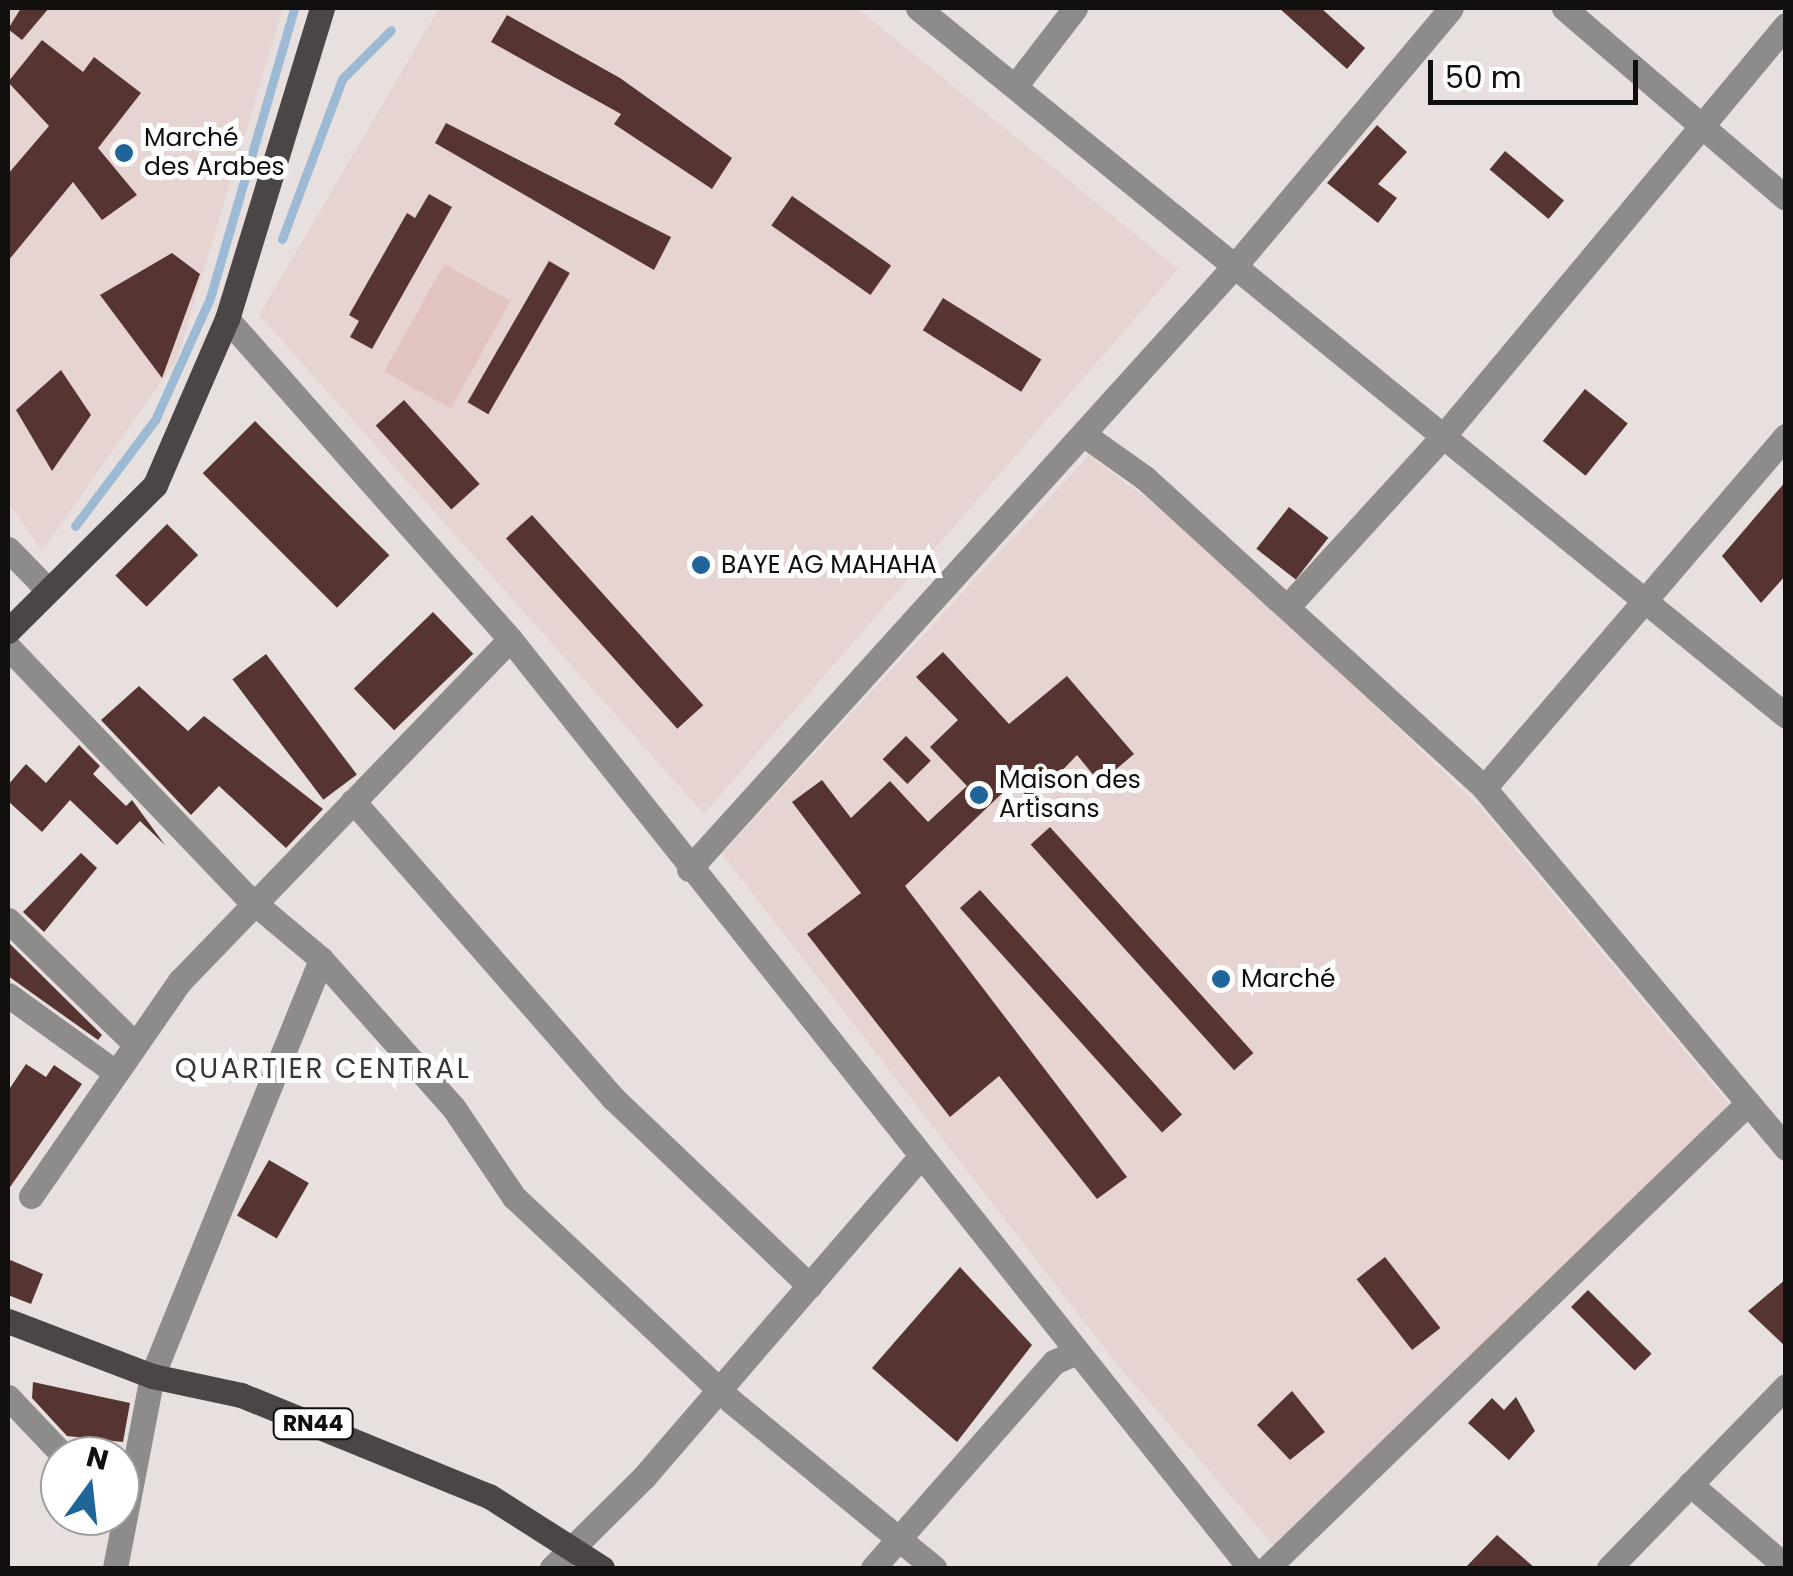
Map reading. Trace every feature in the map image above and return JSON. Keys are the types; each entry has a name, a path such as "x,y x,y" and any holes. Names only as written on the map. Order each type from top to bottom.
{"main road":[{"path":"8,630 154,485 227,319 322,8"},
{"name":"RN44","path":"9,1326 152,1376 241,1395 471,1488 602,1568"}],"street":[{"path":"918,8 1238,262 1786,716"},
{"path":"1016,85 1075,8"},
{"path":"689,869 1238,262 1451,8"},
{"path":"1564,8 1786,198"},
{"path":"1288,605 1445,434 1786,25"},
{"path":"227,319 510,639 1072,1354 1250,1568"},
{"path":"1083,434 1288,605 1484,788 1786,1148"},
{"path":"1484,788 1786,436"},
{"path":"8,548 48,590"},
{"path":"31,1196 132,1041 254,903 510,639"},
{"path":"8,647 254,903 321,959 453,1107 514,1197 720,1388 934,1568"},
{"path":"353,801 613,1098 810,1286"},
{"path":"8,920 132,1041"},
{"path":"139,1436 152,1376 321,959"},
{"path":"8,996 111,1068"},
{"path":"1267,1568 1748,1103"},
{"path":"552,1568 720,1388 918,1159"},
{"path":"874,1568 1054,1362 1072,1354"},
{"path":"1609,1568 1786,1386"},
{"path":"8,1397 45,1436"},
{"path":"1690,1484 1786,1567"},
{"path":"115,1568 119,1536"}],"shaded area":[{"name":"Marché des Arabes","path":"8,8 283,8 177,359 42,551 8,502"},
{"name":"BAYE AG MAHAHA","path":"439,8 857,8 1178,269 704,814 259,315"},
{"path":"444,264 510,301 451,408 384,372"},
{"name":"Marché","path":"1089,455 1203,542 1478,805 1729,1104 1277,1549 1116,1363 722,854"}],"building":[{"path":"21,8 49,8 22,40 8,29"},
{"path":"1279,8 1321,8 1365,48 1347,69"},
{"path":"507,15 620,78 732,158 712,189 614,124 621,114 491,42"},
{"path":"42,40 83,72 94,57 141,93 98,148 137,195 102,220 73,182 8,261 8,174 49,126 8,82"},
{"path":"446,123 671,237 654,270 435,143"},
{"path":"1377,125 1407,152 1378,184 1397,198 1378,223 1327,183"},
{"path":"1505,151 1564,200 1549,219 1490,169"},
{"path":"429,194 452,207 372,349 350,337 359,321 349,315 407,213 415,218"},
{"path":"792,196 891,265 870,295 771,225"},
{"path":"172,253 200,274 162,378 100,295"},
{"path":"549,261 570,273 488,414 468,402"},
{"path":"943,298 1041,359 1021,392 923,330"},
{"path":"61,370 91,415 52,471 16,410"},
{"path":"1585,389 1628,424 1586,476 1543,441"},
{"path":"404,400 480,484 451,509 376,425"},
{"path":"255,421 389,555 337,608 203,473"},
{"path":"1786,481 1786,575 1761,603 1722,556"},
{"path":"1289,507 1328,538 1296,580 1256,549"},
{"path":"532,515 703,705 677,729 506,538"},
{"path":"167,524 198,555 146,607 115,576"},
{"path":"433,612 473,654 394,730 354,688"},
{"path":"943,652 1009,724 1067,676 1134,754 1100,783 1077,755 1032,802 1014,782 905,886 1127,1177 1097,1199 999,1076 950,1117 807,934 861,893 792,802 822,780 851,818 890,781 928,822 967,786 930,747 958,720 916,677"},
{"path":"266,654 357,775 323,800 232,679"},
{"path":"139,686 188,731 204,716 323,809 286,848 219,786 191,815 101,720"},
{"path":"906,736 931,761 907,784 883,759"},
{"path":"79,745 100,766 93,774 126,806 132,800 165,845 140,821 117,845 70,800 42,832 8,801 8,785 26,764 46,783"},
{"path":"1050,827 1253,1053 1234,1070 1031,844"},
{"path":"81,853 97,868 44,932 23,912"},
{"path":"980,890 1182,1114 1162,1132 960,908"},
{"path":"8,942 102,1035 98,1040 8,976"},
{"path":"26,1064 46,1077 54,1065 82,1084 8,1190 8,1091"},
{"path":"269,1160 309,1183 277,1238 237,1215"},
{"path":"1385,1257 1440,1328 1412,1350 1357,1279"},
{"path":"8,1259 43,1274 31,1304 8,1295"},
{"path":"960,1267 1032,1345 957,1442 872,1368"},
{"path":"1786,1279 1786,1347 1748,1311"},
{"path":"1588,1290 1652,1354 1635,1371 1571,1307"},
{"path":"33,1382 130,1403 124,1436 67,1436 32,1398"},
{"path":"1292,1391 1325,1432 1290,1460 1257,1425"},
{"path":"1516,1397 1535,1431 1509,1460 1468,1423 1492,1398 1504,1410"},
{"path":"1497,1535 1535,1568 1465,1568"}],"waterway":[{"path":"75,526 155,420 210,298 294,8"},
{"path":"282,239 342,79 391,30"}],"place":[{"name":"Marché des Arabes","path":"124,153"},
{"name":"BAYE AG MAHAHA","path":"701,565"},
{"name":"Maison des Artisans","path":"979,795"},
{"name":"Marché","path":"1221,979"}],"district":[{"name":"QUARTIER CENTRAL","path":"323,1069"}]}
